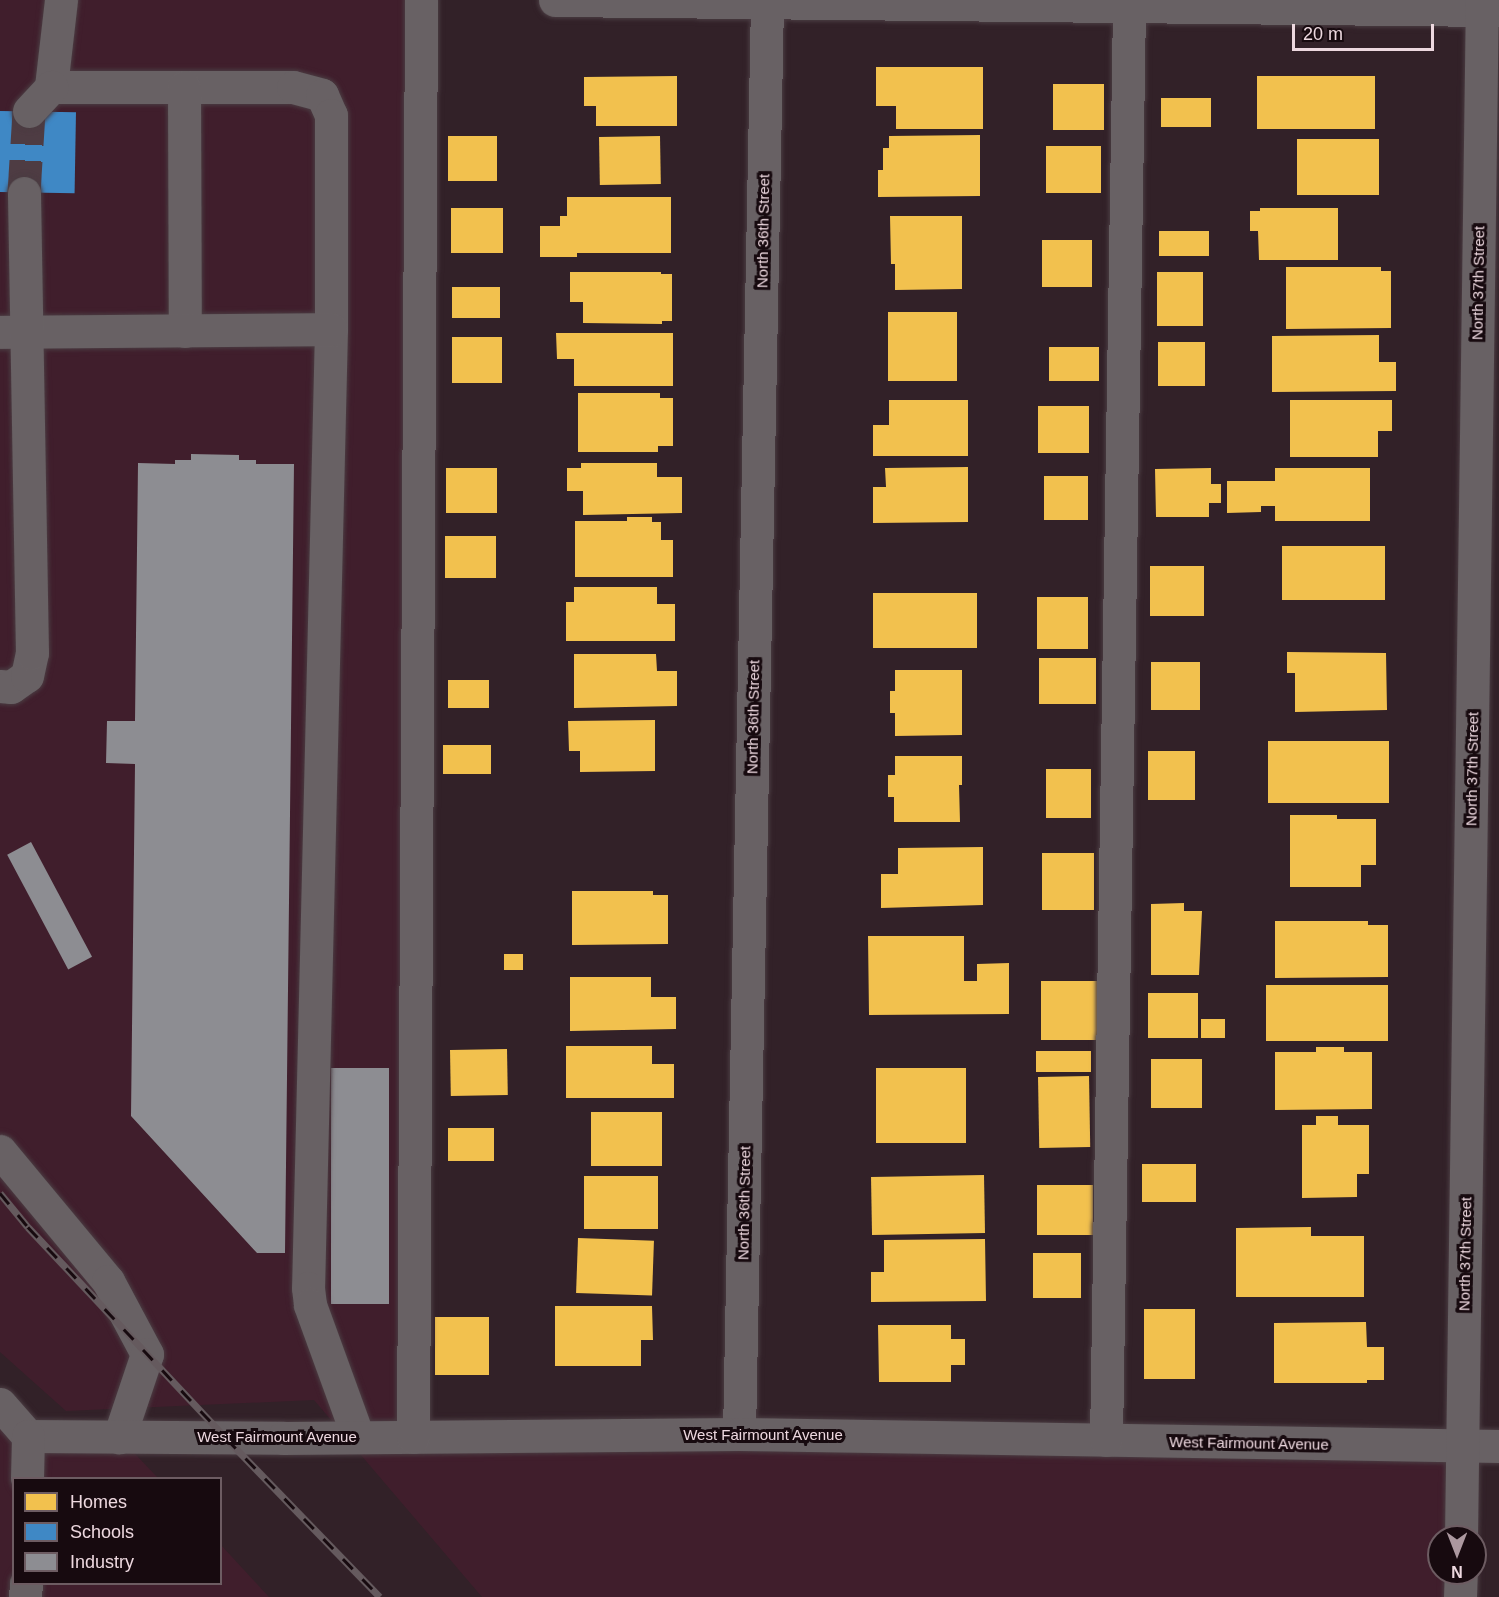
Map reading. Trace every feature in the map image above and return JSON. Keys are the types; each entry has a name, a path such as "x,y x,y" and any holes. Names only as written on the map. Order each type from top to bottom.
{"street":[{"path":"29,111 51,87 61,0"},
{"path":"413,1437 422,0"},
{"path":"555,0 1488,7"},
{"name":"North 36th Street","path":"740,1434 767,1"},
{"path":"1106,1440 1129,3"},
{"name":"North 37th Street","path":"1461,1525 1488,7"},
{"path":"51,87 294,87 322,95 331,115 331,329 308,1288 310,1305 358,1437"},
{"path":"184,87 185,331"},
{"path":"0,686 11,687 27,676 32,653 12,332 24,193"},
{"path":"12,332 331,329"},
{"path":"0,1151 108,1281 147,1354 119,1437"},
{"path":"0,1404 28,1436 27,1477"},
{"name":"West Fairmount Avenue","path":"28,1436 413,1437 740,1434 1499,1446"}],"shaded area":[{"path":"0,0 421,0 414,1437 1463,1446 1461,1525 1427,1525 1427,1585 1460,1585 1460,1597 482,1597 314,1400 66,1411 0,1352"},
{"path":"0,1404 28,1436 119,1437 157,1477 12,1477 12,1585 222,1585 222,1546 269,1597 0,1597"}],"building: Homes":[{"path":"876,67 983,67 983,129 896,129 896,106 876,106"},
{"path":"677,76 677,126 596,126 596,106 584,106 584,77"},
{"path":"1257,76 1375,76 1375,129 1257,129"},
{"path":"1053,84 1104,84 1104,130 1053,130"},
{"path":"1161,98 1211,98 1211,127 1161,127"},
{"path":"980,135 980,196 878,197 878,170 883,170 883,148 889,148 889,136"},
{"path":"448,136 497,136 497,181 448,181"},
{"path":"660,136 661,184 600,185 599,137"},
{"path":"1297,139 1379,139 1379,195 1297,195"},
{"path":"1046,146 1101,146 1101,193 1046,193"},
{"path":"567,197 671,197 671,253 577,253 577,257 540,257 540,226 560,226 560,216 567,216"},
{"path":"451,208 503,208 503,253 451,253"},
{"path":"1260,208 1338,208 1338,260 1259,260 1258,231 1250,231 1250,211 1260,211"},
{"path":"890,216 962,216 962,289 895,290 895,264 891,264"},
{"path":"1159,231 1209,231 1209,256 1159,256"},
{"path":"1042,240 1092,240 1092,287 1042,287"},
{"path":"1286,267 1381,267 1381,271 1391,271 1391,328 1286,329"},
{"path":"570,272 672,274 672,321 662,321 662,324 583,323 583,302 570,302"},
{"path":"1157,272 1203,272 1203,326 1157,326"},
{"path":"452,287 500,287 500,318 452,318"},
{"path":"888,312 957,312 957,381 888,381"},
{"path":"556,333 673,333 673,386 574,386 574,359 557,359"},
{"path":"1379,335 1379,362 1396,362 1396,391 1272,392 1272,336"},
{"path":"452,337 502,337 502,383 452,383"},
{"path":"1158,342 1205,342 1205,386 1158,386"},
{"path":"1049,347 1099,347 1099,381 1049,381"},
{"path":"578,393 660,393 660,398 673,398 673,446 658,446 658,452 578,452"},
{"path":"889,400 968,400 968,456 873,456 873,425 889,425"},
{"path":"1290,400 1392,400 1392,431 1378,431 1378,457 1290,457"},
{"path":"1038,406 1089,406 1089,453 1038,453"},
{"path":"581,463 657,463 657,477 682,477 682,513 583,515 583,491 567,491 567,468 581,468"},
{"path":"968,467 968,522 873,523 873,487 886,487 885,468"},
{"path":"446,468 497,468 497,513 446,513"},
{"path":"1211,468 1211,484 1221,484 1221,503 1209,503 1209,517 1156,517 1155,469"},
{"path":"1275,468 1370,468 1370,521 1275,521 1275,506 1261,506 1261,512 1227,513 1227,481 1275,481"},
{"path":"1044,476 1088,476 1088,520 1044,520"},
{"path":"627,517 652,517 652,522 661,522 661,540 673,540 673,577 575,577 575,521 627,521"},
{"path":"445,536 496,536 496,578 445,578"},
{"path":"1282,546 1385,546 1385,600 1282,600"},
{"path":"1150,566 1204,566 1204,616 1150,616"},
{"path":"574,587 657,587 657,604 675,604 675,641 566,641 566,602 574,602"},
{"path":"873,593 977,593 977,648 873,648"},
{"path":"1037,597 1088,597 1088,649 1037,649"},
{"path":"1287,652 1386,653 1387,710 1295,712 1295,673 1287,673"},
{"path":"574,654 656,654 657,671 677,671 677,706 574,708"},
{"path":"1039,658 1096,658 1096,704 1039,704"},
{"path":"1151,662 1200,662 1200,710 1151,710"},
{"path":"895,670 962,670 962,735 895,736 895,713 890,713 890,691 895,691"},
{"path":"448,680 489,680 489,708 448,708"},
{"path":"655,720 655,771 580,772 580,751 569,751 568,721"},
{"path":"1268,741 1389,741 1389,803 1268,803"},
{"path":"443,745 491,745 491,774 443,774"},
{"path":"1148,751 1195,751 1195,800 1148,800"},
{"path":"895,756 962,756 962,785 959,785 960,822 894,822 894,797 888,797 888,775 895,775"},
{"path":"1046,769 1091,769 1091,818 1046,818"},
{"path":"1290,815 1337,815 1337,819 1376,819 1376,865 1361,865 1361,887 1290,887"},
{"path":"983,847 983,905 881,908 881,874 898,874 898,848"},
{"path":"1042,853 1094,853 1094,910 1042,910"},
{"path":"572,891 653,891 653,895 668,895 668,944 572,945"},
{"path":"1184,903 1184,911 1202,911 1199,975 1151,975 1151,904"},
{"path":"1275,921 1368,921 1368,925 1388,925 1388,977 1275,978"},
{"path":"868,936 964,936 964,981 977,981 977,964 1009,963 1009,1014 869,1015"},
{"path":"504,954 523,954 523,970 504,970"},
{"path":"570,977 651,977 651,997 676,997 676,1029 570,1031"},
{"path":"1041,981 1097,981 1097,1040 1041,1040"},
{"path":"1266,985 1388,985 1388,1041 1266,1041"},
{"path":"1148,993 1198,993 1198,1038 1148,1038"},
{"path":"1201,1019 1225,1019 1225,1038 1201,1038"},
{"path":"566,1046 652,1046 652,1064 674,1064 674,1098 566,1098"},
{"path":"1316,1047 1344,1047 1344,1052 1372,1052 1372,1109 1275,1110 1275,1052 1316,1052"},
{"path":"507,1049 508,1095 451,1096 450,1050"},
{"path":"1036,1051 1091,1051 1091,1072 1036,1072"},
{"path":"1151,1059 1202,1059 1202,1108 1151,1108"},
{"path":"876,1068 966,1068 966,1143 876,1143"},
{"path":"1089,1076 1090,1147 1039,1148 1038,1077"},
{"path":"591,1112 662,1112 662,1166 591,1166"},
{"path":"1316,1116 1338,1116 1338,1125 1369,1125 1369,1174 1357,1174 1357,1197 1302,1198 1302,1125 1316,1125"},
{"path":"448,1128 494,1128 494,1161 448,1161"},
{"path":"1142,1164 1196,1164 1196,1202 1142,1202"},
{"path":"984,1175 985,1233 872,1235 871,1177"},
{"path":"584,1176 658,1176 658,1229 584,1229"},
{"path":"1037,1185 1093,1185 1093,1235 1037,1235"},
{"path":"1311,1227 1311,1236 1364,1236 1364,1297 1236,1297 1236,1228"},
{"path":"578,1238 654,1241 652,1296 576,1293"},
{"path":"985,1239 986,1301 871,1302 871,1272 884,1272 884,1240"},
{"path":"1033,1253 1081,1253 1081,1298 1033,1298"},
{"path":"555,1306 652,1306 653,1340 641,1340 641,1366 555,1366"},
{"path":"1144,1309 1195,1309 1195,1379 1144,1379"},
{"path":"435,1317 489,1317 489,1375 435,1375"},
{"path":"1366,1322 1367,1347 1384,1347 1384,1380 1367,1380 1367,1383 1274,1383 1274,1323"},
{"path":"878,1325 951,1325 951,1339 965,1339 965,1365 951,1365 951,1382 879,1382"}],"building: Schools":[{"path":"0,111 76,112 75,193 0,192"}],"building: Industry":[{"path":"191,454 239,455 239,460 256,460 256,464 294,464 285,1253 257,1253 131,1116 135,764 106,763 107,721 135,721 138,463 175,464 175,460 191,460"},
{"path":"31,842 92,957 68,969 7,855"},
{"path":"331,1068 389,1068 389,1304 331,1304"}],"tunnel":[{"path":"24,193 29,111"}],"railway":[{"path":"0,1193 28,1227 226,1438 380,1597"}]}
